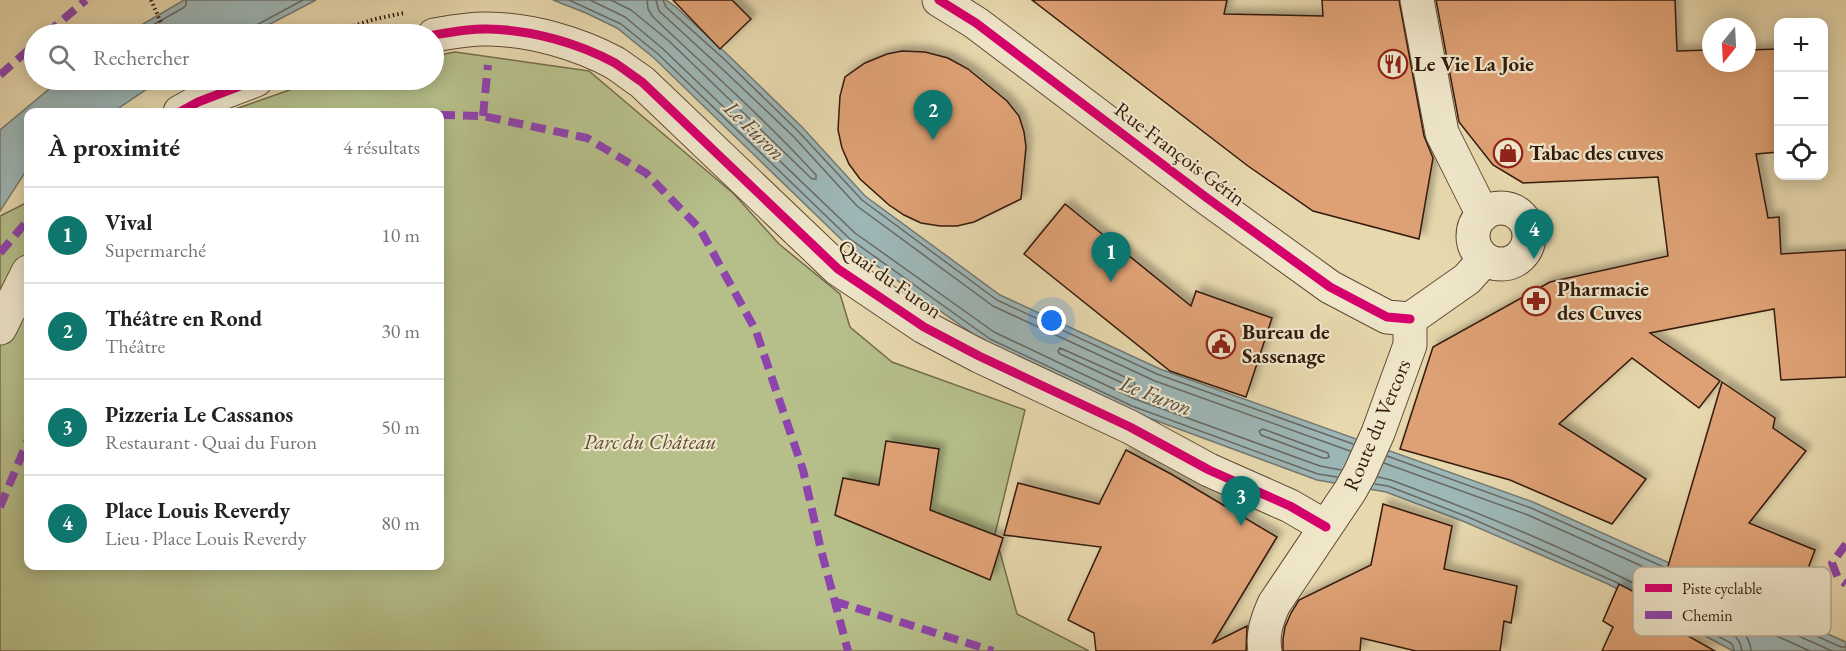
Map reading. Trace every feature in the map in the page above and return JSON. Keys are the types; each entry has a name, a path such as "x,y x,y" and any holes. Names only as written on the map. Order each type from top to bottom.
{"street":[{"name":"Rue François Gérin","path":"939,0 976,23 1207,198 1330,287 1387,317 1410,319"},
{"path":"1417,0 1442,133 1482,215"},
{"name":"Quai du Furon","path":"444,33 487,29 520,31 591,52 616,64 649,89 838,269 924,327 979,356 1130,427 1209,470 1290,506 1326,527"},
{"path":"187,108 230,90"},
{"path":"1506,208 1521,216 1529,230 1528,246 1517,259 1501,264 1485,259 1479,253 1473,238 1477,221 1482,215 1490,210 1506,208"},
{"path":"1410,319 1467,279 1485,259"},
{"path":"0,328 24,280"},
{"name":"Route du Vercors","path":"1265,651 1266,621 1274,604 1350,491 1378,433 1410,345 1410,319"}],"path":[{"path":"151,0 162,24"}],"green space":[{"name":"Parc du Château","path":"455,52 589,71 734,194 779,244 840,294 850,327 892,362 1025,410 995,534 1017,614 1089,651 0,651 0,216 24,204 24,570 444,570 444,108 238,108 290,90 444,90 444,54"}],"water":[{"path":"184,0 316,0 270,24 143,24"},
{"name":"Le Furon","path":"553,0 666,0 728,55 802,127 865,196 1000,295 1160,369 1533,502 1678,567 1633,567 1633,597 1608,584 1465,522 1386,492 1317,480 1130,411 987,344 846,244 654,58 617,28"},
{"path":"48,90 146,90 119,108 26,108"},
{"path":"24,110 24,174 0,211 0,130"},
{"path":"1831,635 1846,642 1846,651 1733,651 1705,636"}],"building":[{"path":"673,0 732,0 751,19 720,49"},
{"path":"1032,0 1227,0 1224,14 1323,16 1322,0 1399,0 1424,136 1433,158 1419,239 1313,211 1248,166"},
{"path":"1436,0 1675,0 1677,51 1702,50 1702,72 1756,72 1756,50 1774,49 1774,152 1756,154 1768,218 1779,217 1781,254 1846,250 1846,377 1781,380 1774,309 1650,333 1720,381 1699,408 1632,358 1559,424 1646,479 1612,524 1510,480 1400,449 1433,347 1550,282 1668,256 1658,177 1523,183 1493,165 1459,122"},
{"path":"902,51 925,52 948,58 968,69 1007,101 1019,116 1024,132 1026,147 1021,199 974,222 957,226 940,226 921,223 904,215 860,179 849,164 838,130 840,96 845,77 865,63"},
{"path":"1065,204 1191,306 1196,291 1272,318 1246,397 1170,371 1024,254"},
{"path":"1722,382 1775,418 1773,428 1806,451 1749,523 1815,550 1808,567 1668,567"},
{"path":"886,441 939,449 930,510 1003,538 990,580 835,515 843,478 879,485"},
{"path":"1126,450 1277,537 1213,643 1247,626 1246,651 1096,651 1094,633 1068,620 1101,547 1004,535 1018,483 1099,504"},
{"path":"1383,504 1452,526 1444,569 1517,586 1511,623 1504,621 1500,651 1416,651 1361,638 1360,651 1283,651 1285,627 1299,600 1371,565"},
{"path":"1619,584 1633,591 1633,636 1688,636 1715,651 1602,651 1613,627 1603,621"}],"marked path":[{"path":"58,24 86,0"},
{"path":"0,75 24,54"},
{"path":"483,116 488,65"},
{"path":"444,115 483,116 587,138 646,173 700,229 756,331 803,470 821,550 848,651"},
{"path":"0,253 24,225"},
{"path":"0,507 24,450"},
{"path":"1846,544 1832,563 1838,578 1846,584"},
{"path":"834,601 993,651"}],"cycle path":[{"path":"939,0 976,23 1207,198 1330,287 1387,317 1410,319"},
{"path":"444,33 482,29 522,32 586,49 615,63 642,82 838,269 924,327 979,356 1130,427 1209,470 1290,506 1326,527"},
{"path":"187,108 230,90"}],"place":[{"name":"Le Vie La Joie","path":"1393,64"},
{"name":"Théâtre en Rond","path":"933,140"},
{"name":"Tabac des cuves","path":"1508,153"},
{"name":"Place Louis Reverdy","path":"1534,259"},
{"name":"Vival","path":"1111,282"},
{"name":"Pharmacie des Cuves","path":"1536,301"},
{"name":"Bureau de Sassenage","path":"1221,344"},
{"name":"Pizzeria Le Cassanos","path":"1241,526"}]}
